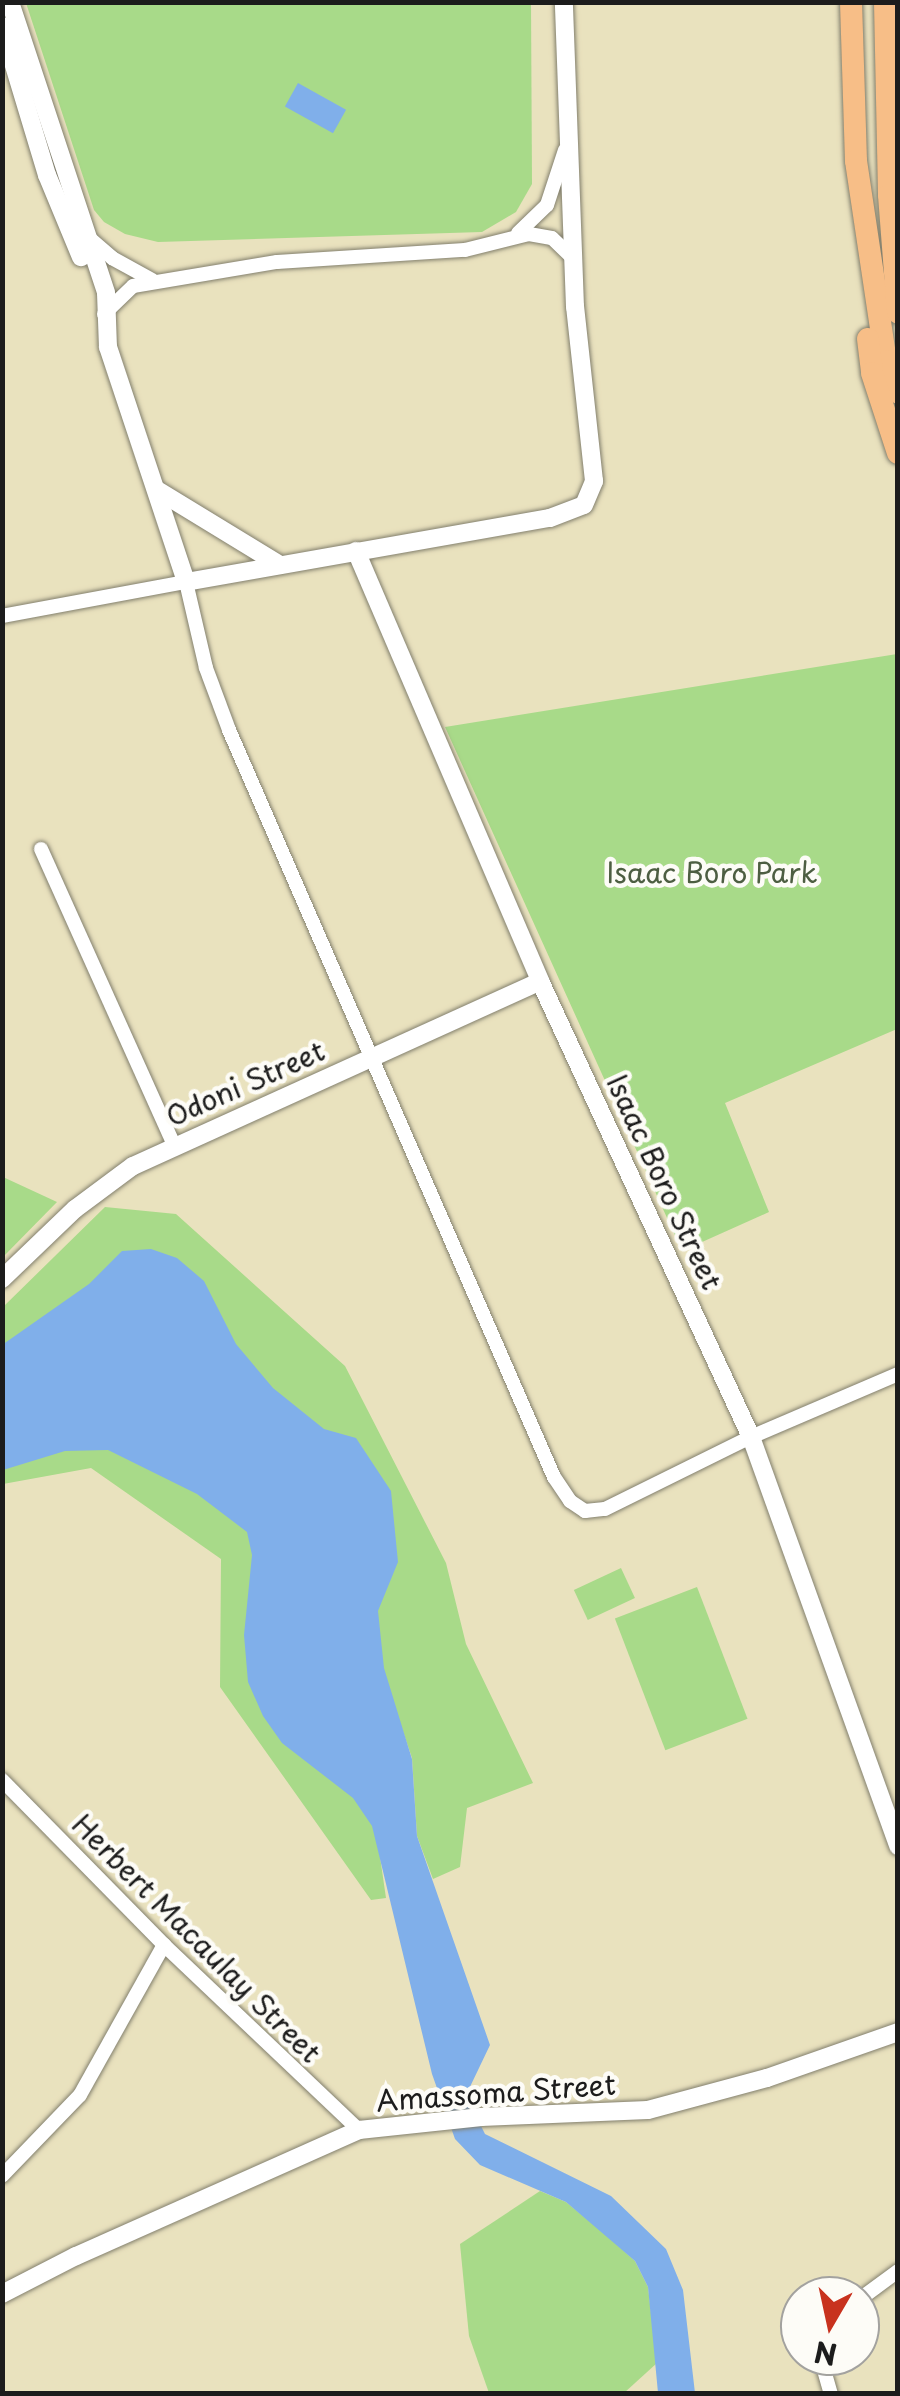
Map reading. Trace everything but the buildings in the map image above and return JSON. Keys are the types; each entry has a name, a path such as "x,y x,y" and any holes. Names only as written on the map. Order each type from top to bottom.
{"highway":[{"path":"851,2 863,304 872,373 898,453"},
{"path":"885,2 889,195 898,313"},
{"path":"856,161 886,361 898,392"},
{"path":"889,195 898,232"}],"street":[{"path":"10,2 106,293 104,314"},
{"path":"2,616 550,518 584,505 594,481 572,257 564,2"},
{"path":"2,26 47,175 104,314 118,380 186,582 206,668 229,730 554,1477 570,1502 586,1511 604,1509 751,1437 898,1374"},
{"path":"511,238 535,221 547,205 567,144"},
{"path":"84,234 112,258 152,280"},
{"path":"104,314 133,286 152,280 277,262 465,250 542,234 572,257"},
{"path":"156,488 175,504 280,566"},
{"name":"Isaac Boro Street","path":"356,551 540,981 751,1437 898,1846"},
{"path":"41,849 174,1145"},
{"name":"Odoni Street","path":"2,1279 74,1209 133,1166 540,981"},
{"name":"Herbert Macaulay Street","path":"2,1780 164,1945 359,2130"},
{"path":"2,2176 80,2095 164,1945"},
{"name":"Amassoma Street","path":"2,2294 76,2256 359,2130 482,2117 648,2110 768,2078 898,2032"}],"green space":[{"path":"26,3 531,3 532,184 516,212 482,232 158,242 125,234 104,222 94,210"},
{"name":"Isaac Boro Park","path":"897,654 897,1029 725,1103 769,1212 682,1251 445,727"},
{"path":"3,1177 57,1202 3,1257"},
{"path":"105,1207 176,1214 345,1366 446,1563 466,1644 533,1783 467,1808 460,1867 433,1879 417,1836 412,1758 338,1539 3,1368 3,1307"},
{"path":"174,1383 366,1760 386,1898 371,1900 220,1687 221,1559 91,1468 3,1484 3,1405"},
{"path":"621,1568 635,1598 588,1620 574,1590"},
{"path":"697,1587 748,1719 665,1750 615,1619"},
{"path":"540,2191 566,2202 605,2234 635,2261 648,2287 657,2363 624,2393 489,2393 469,2336 460,2244"}],"water":[{"path":"298,83 346,110 333,133 285,107"},
{"path":"151,1249 177,1258 204,1281 236,1344 273,1388 324,1429 356,1438 391,1491 398,1562 378,1611 384,1668 412,1759 417,1836 490,2045 468,2091 472,2108 485,2134 611,2196 666,2249 683,2290 695,2393 658,2393 648,2287 635,2261 566,2202 480,2165 455,2139 432,2074 372,1826 353,1798 282,1743 263,1716 248,1682 244,1635 252,1555 247,1532 197,1494 108,1450 65,1451 3,1470 2,1345 89,1284 122,1251"}]}
